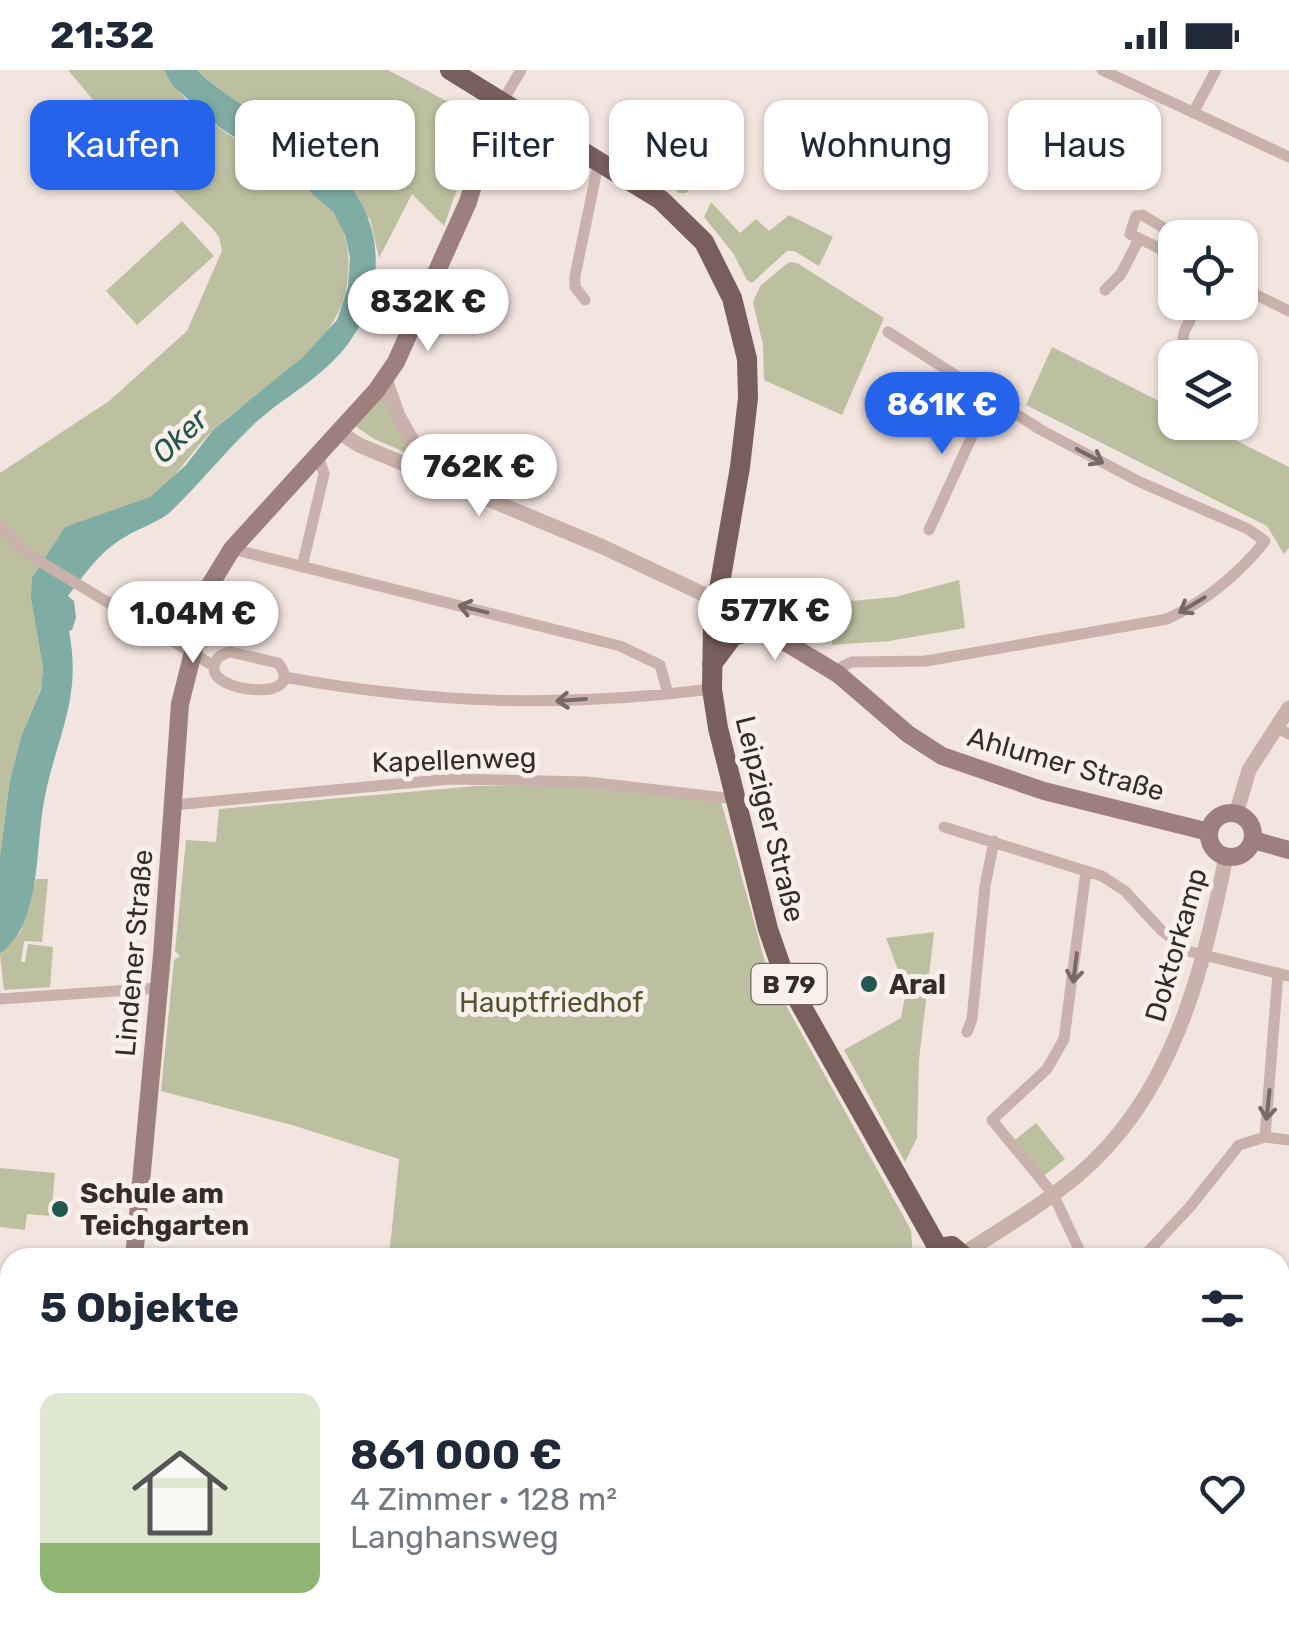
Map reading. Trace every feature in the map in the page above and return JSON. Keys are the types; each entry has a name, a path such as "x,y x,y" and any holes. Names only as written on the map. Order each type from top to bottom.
{"main road":[{"name":"B 79","path":"450,70 499,100"},
{"name":"B 79","path":"589,154 661,200 704,242 722,272 743,337 748,398 716,600"},
{"name":"Lindener Straße","path":"135,1248 180,704 210,585 232,549 385,378 411,334 472,190"},
{"name":"Ahlumer Straße","path":"716,600 838,674 908,734 954,761 1082,802 1209,832"},
{"name":"Leipziger Straße","path":"716,600 711,665 718,728 768,929 784,975 932,1248"},
{"path":"711,665 733,636 764,628"},
{"path":"1236,814 1250,823 1253,840 1245,853 1226,857 1213,848 1209,832 1221,816 1236,814"},
{"path":"1253,840 1289,850"}],"street":[{"path":"503,100 521,70"},
{"path":"1102,70 1289,157"},
{"path":"1193,113 1216,70"},
{"path":"585,300 575,286 575,276 599,160"},
{"path":"1158,224 1142,214 1130,225 1130,234 1158,248"},
{"path":"1105,290 1121,274 1139,239"},
{"path":"1258,296 1289,312"},
{"path":"838,674 852,662 926,660 1167,619 1197,604 1228,580 1265,541 1248,528 1089,457 990,399 888,332"},
{"path":"385,378 398,416 432,474"},
{"path":"930,530 990,399"},
{"path":"339,432 716,600"},
{"path":"302,567 324,474 318,455"},
{"path":"1,529 29,555 86,592 214,666 218,680 270,691 280,686 284,677 278,663 230,652 220,656 214,666"},
{"path":"232,549 620,646 653,659 663,670 668,694"},
{"path":"284,677 408,696 492,702 712,689"},
{"path":"1236,814 1249,770 1282,730 1289,708"},
{"name":"Kapellenweg","path":"174,804 452,780 587,782 735,796"},
{"path":"944,827 1114,882 1176,943 1202,955 1284,975 1264,1137"},
{"path":"968,1032 994,841"},
{"name":"Doktorkamp","path":"975,1248 1078,1174 1116,1137 1164,1067 1192,998 1226,857"},
{"path":"1079,1248 1053,1194 992,1120 1047,1069 1064,1038 1086,871"},
{"path":"0,1000 159,988"},
{"path":"1151,1248 1239,1145 1264,1137 1289,1140"}],"green space":[{"path":"68,70 164,70 187,100 93,100"},
{"path":"197,70 388,70 445,100 435,100 435,190 457,190 444,226 412,194 379,258 370,219 336,190 415,190 415,100 235,103"},
{"path":"215,125 235,138 235,190 308,190 331,209 340,223 348,252 343,301 316,345 213,430 160,489 131,506 65,527 32,604 43,668 41,688 21,737 10,780 0,856 0,473 109,401 187,331 222,251 212,228 173,190 215,190"},
{"path":"711,202 740,233 756,219 769,231 789,215 833,237 819,266 787,251 752,283 704,217"},
{"path":"182,221 214,256 137,325 106,291"},
{"path":"789,262 797,263 884,318 842,415 764,380 763,345 753,302 761,285"},
{"path":"1052,347 1158,400 1158,440 1235,440 1289,467 1289,548 1284,554 1267,526 1026,405"},
{"path":"390,394 423,460 374,439 355,426 380,397"},
{"path":"959,580 965,628 889,641 832,645 829,603 895,597"},
{"name":"Hauptfriedhof","path":"586,785 721,801 768,973 911,1230 912,1248 390,1248 399,1159 292,1125 161,1091 174,960 180,956 175,951 186,840 216,842 219,809 476,786"},
{"path":"36,879 48,879 42,942 24,941 21,962 25,962 28,944 53,947 50,987 4,990 0,955 21,931"},
{"path":"934,932 919,1060 917,1138 905,1162 844,1050 901,1018 906,991 886,938"},
{"path":"1036,1123 1065,1159 1040,1179 1011,1143"},
{"path":"0,1168 55,1173 51,1216 27,1214 25,1230 0,1227"}],"water":[{"path":"164,70 197,70 235,101 235,137 215,123 215,100 189,100 173,86"},
{"path":"308,190 352,190 372,229 376,253 370,301 347,345 330,364 252,426 168,514 108,549 68,596 74,601 76,618 69,631 71,696 45,796 31,902 19,933 0,954 0,856 10,780 21,737 41,689 43,668 31,598 32,578 65,527 150,497 186,465 213,430 303,357 337,320 348,287 350,257 334,213"}],"place":[{"name":"Aral","path":"869,984"},
{"name":"Schule am Teichgarten","path":"60,1209"}],"water label":[{"name":"Oker","path":"180,436"}]}
